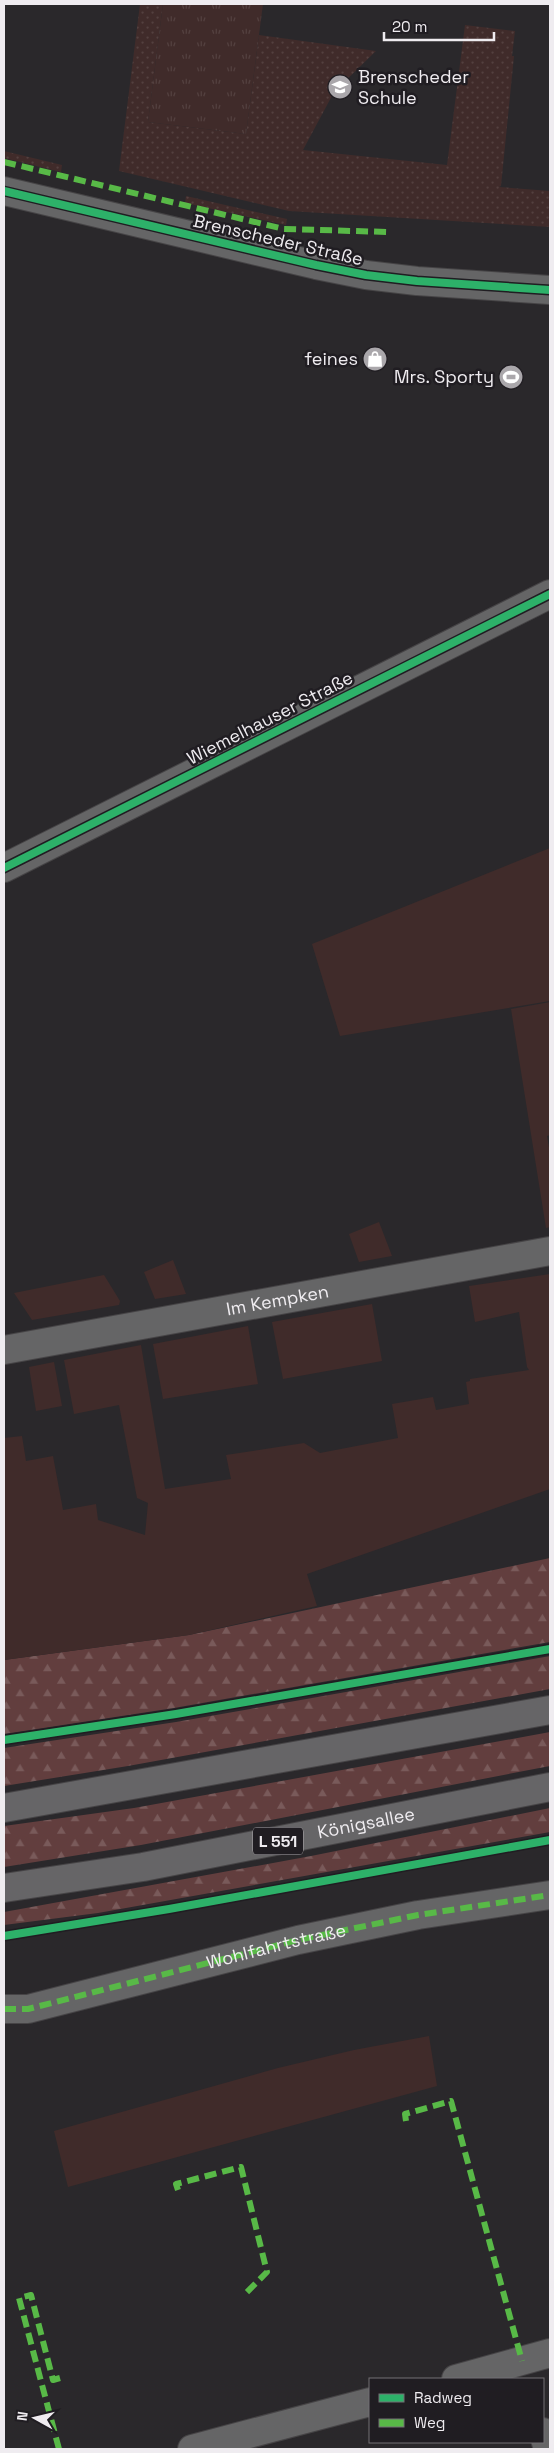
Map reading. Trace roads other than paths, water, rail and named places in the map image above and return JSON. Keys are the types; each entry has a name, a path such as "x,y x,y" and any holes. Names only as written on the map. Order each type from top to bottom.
{"main road":[{"path":"4,1808 550,1710"},
{"name":"Königsallee","path":"4,1888 152,1866 550,1787"}],"street":[{"name":"Brenscheder Straße","path":"4,191 307,263 366,275 550,290"},
{"name":"Wiemelhauser Straße","path":"4,868 550,594"},
{"name":"Im Kempken","path":"4,1350 550,1251"},
{"name":"Wohlfahrtstraße","path":"4,2009 28,2008 298,1940 427,1914 550,1895"},
{"path":"464,2378 525,2370 550,2353"},
{"path":"192,2449 369,2402"},
{"path":"544,2435 548,2449"}],"place":[{"name":"Brenscheder Schule","path":"340,87"},
{"name":"feines","path":"375,359"},
{"name":"Mrs. Sporty","path":"511,377"}]}
